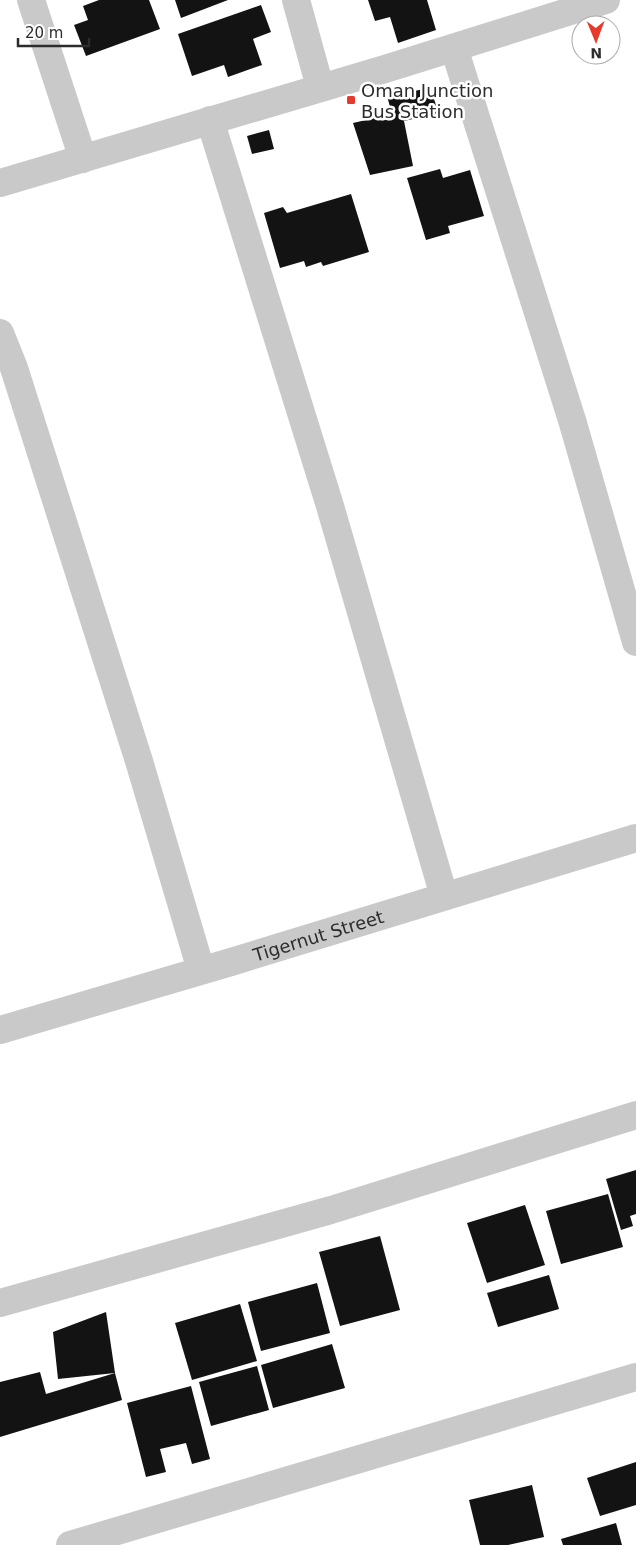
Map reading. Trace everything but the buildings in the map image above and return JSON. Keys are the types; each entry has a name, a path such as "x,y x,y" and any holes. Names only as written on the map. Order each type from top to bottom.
{"street":[{"path":"31,0 83,159"},
{"path":"296,0 320,87"},
{"path":"0,183 454,48 568,5 606,0"},
{"path":"454,48 572,420 636,642"},
{"path":"210,120 330,506 444,896"},
{"path":"0,333 14,368 139,761 201,970"},
{"name":"Tigernut Street","path":"0,1030 636,838"},
{"path":"0,1303 331,1210 636,1114"},
{"path":"70,1545 636,1377"}],"place":[{"name":"Oman Junction Bus Station","path":"351,100"}]}
